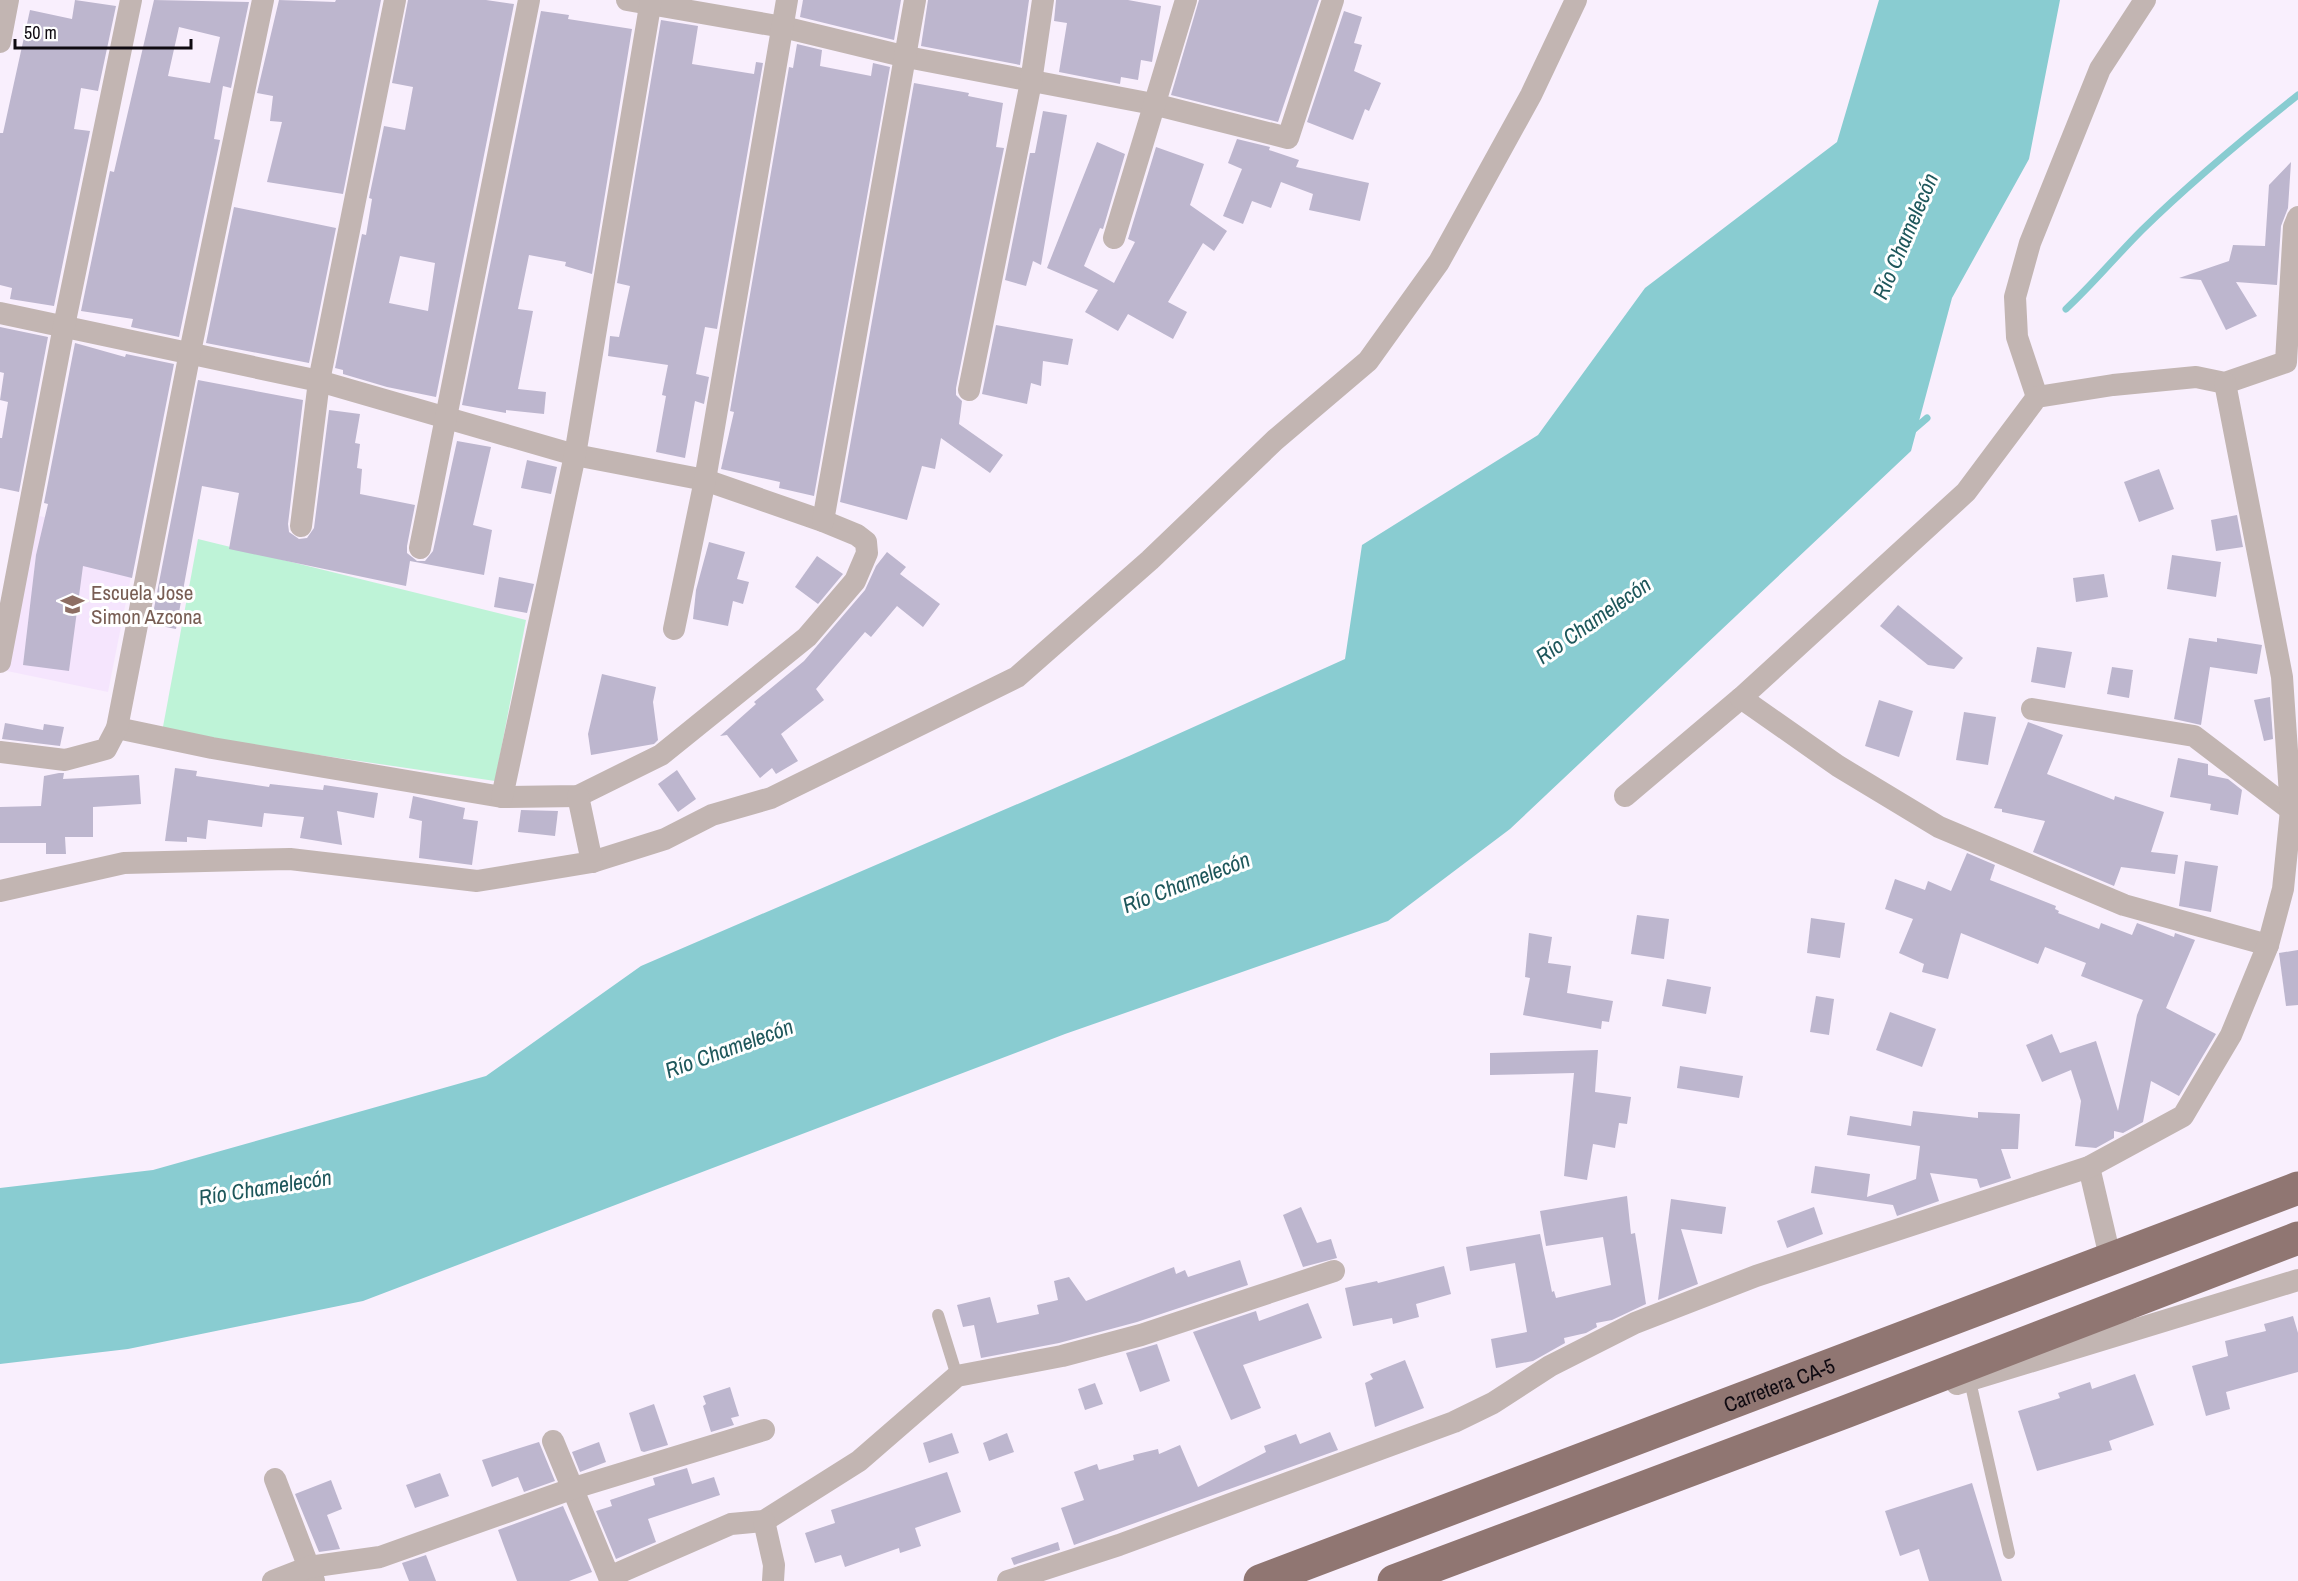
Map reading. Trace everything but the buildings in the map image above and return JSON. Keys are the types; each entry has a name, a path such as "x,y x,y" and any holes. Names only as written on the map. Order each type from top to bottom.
{"highway":[{"name":"Carretera CA-5","path":"1260,1581 2110,1257 2298,1188"},
{"path":"1394,1581 1845,1412 2298,1238"}],"street":[{"path":"0,42 8,0"},
{"path":"0,662 64,326 131,0"},
{"path":"0,752 65,760 106,749 117,728 189,352 263,0"},
{"path":"301,526 319,381 395,0"},
{"path":"420,548 529,0"},
{"path":"627,0 651,2 783,27 907,57 1152,104 1288,138 1333,0"},
{"path":"674,629 705,480 787,0"},
{"path":"823,521 907,57 915,0"},
{"path":"969,390 1031,82 1043,0"},
{"path":"1114,238 1152,104 1186,0"},
{"path":"0,891 124,863 290,859 477,881 592,862 665,839 712,815 771,798 1017,677 1150,560 1275,440 1368,361 1439,262 1531,95 1576,0"},
{"path":"2037,397 2017,337 2015,297 2030,243 2100,69 2145,0"},
{"path":"502,797 575,455 651,2"},
{"path":"1625,796 1741,698 1966,492 2037,397 2113,385 2196,377 2225,383 2292,363 2294,227 2298,217"},
{"path":"0,313 319,381 575,455 705,480 823,521 856,535 866,543 867,553 855,581 807,637 661,755 578,796 502,797 212,748 117,728"},
{"path":"1008,1581 1119,1545 1454,1422 1493,1403 1550,1366 1635,1323 1756,1276 2089,1167 2183,1116 2231,1035 2268,945 2283,889 2291,810 2282,676 2225,383"},
{"path":"2282,676 2298,699"},
{"path":"1741,698 1838,766 1938,827 2124,905 2268,945"},
{"path":"2032,709 2194,736 2291,810"},
{"path":"578,796 592,862"},
{"path":"2089,1167 2110,1257"},
{"path":"553,1441 574,1488 606,1580 731,1524 764,1521 859,1461 957,1376 1062,1356 1141,1335 1334,1271"},
{"path":"1845,1412 1970,1381 2298,1280"},
{"path":"273,1581 380,1557 574,1488 764,1430"},
{"path":"275,1479 312,1574"},
{"path":"764,1521 774,1564 773,1581"}],"lane":[{"path":"938,1315 957,1376"},
{"path":"1970,1381 2009,1553"}],"shaded area":[{"name":"Escuela Jose Simon Azcona","path":"39,516 139,536 108,692 7,671"}],"green space":[{"path":"198,539 526,620 495,781 162,732"}],"water":[{"name":"Río Chamelecón","path":"1879,0 2060,0 2029,159 1952,298 1911,451 1510,829 1388,921 1065,1034 363,1301 128,1349 0,1364 0,1188 153,1170 486,1076 641,966 1129,756 1345,659 1362,545 1538,435 1645,288 1837,142"}],"waterway":[{"path":"2066,309 2179,195 2298,95"},
{"path":"1913,430 1927,418"}],"place":[{"name":"Escuela Jose Simon Azcona","path":"73,604"}]}
